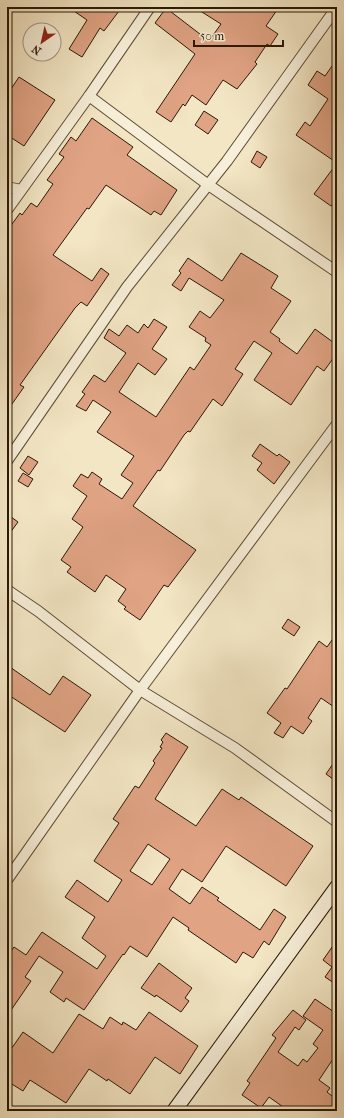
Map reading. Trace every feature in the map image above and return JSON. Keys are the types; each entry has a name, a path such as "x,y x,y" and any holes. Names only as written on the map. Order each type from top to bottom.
{"street":[{"path":"7,210 89,96 150,7"},
{"path":"7,461 127,287 207,184 227,161 337,7"},
{"path":"89,96 207,184 337,272"},
{"path":"7,187 21,190"},
{"path":"7,880 140,690 337,424"},
{"path":"7,590 140,690 235,748 337,822"},
{"path":"174,1111 337,887"}],"building":[{"path":"68,7 122,7 104,31 100,28 82,57 69,49 87,20"},
{"path":"194,7 223,7 231,12 234,7 279,7 266,26 278,34 270,46 267,44 255,62 257,64 237,89 223,80 206,105 192,95 185,106 183,104 171,122 156,112 195,54 155,23 166,8 209,41 221,24"},
{"path":"337,59 337,163 296,135 305,122 310,126 328,99 308,85 317,71 325,76"},
{"path":"19,77 55,100 24,146 7,135 7,95"},
{"path":"204,111 218,120 208,134 195,125"},
{"path":"92,118 133,147 127,155 177,190 161,215 154,211 151,215 106,185 89,209 87,208 53,255 92,281 101,268 109,274 87,306 81,302 75,308 20,385 24,387 7,411 7,231 20,213 22,215 31,203 37,207 53,184 47,180 64,157 59,154 71,137 76,141"},
{"path":"257,151 267,157 260,168 251,162"},
{"path":"337,163 337,198 331,206 314,194"},
{"path":"241,253 278,276 271,288 291,301 270,332 280,339 279,341 297,354 315,329 337,345 337,353 324,371 317,366 291,405 254,380 272,353 254,341 235,369 243,374 222,406 213,399 190,432 188,431 184,435 160,471 158,470 133,506 196,550 168,587 164,585 140,620 124,609 126,607 118,601 126,589 106,575 95,592 67,572 71,567 61,560 83,527 72,519 87,496 73,486 81,474 88,478 92,472 102,479 99,484 122,499 133,483 121,475 134,456 97,432 111,412 93,400 86,411 76,406 85,394 82,392 94,375 105,382 126,353 104,338 109,329 119,336 127,325 138,333 144,324 148,328 154,319 167,327 152,349 167,359 155,375 138,363 119,392 156,417 190,367 194,370 211,345 205,341 206,338 189,327 200,311 210,318 224,300 189,278 181,291 172,285 181,273 179,271 188,258 222,281"},
{"path":"260,444 277,456 279,454 290,462 274,484 257,470 262,463 252,456"},
{"path":"28,456 38,462 29,475 20,468"},
{"path":"23,473 33,479 28,487 18,481"},
{"path":"7,514 18,522 7,537"},
{"path":"288,619 300,627 294,636 282,628"},
{"path":"337,633 337,709 321,698 308,718 312,721 303,734 291,726 283,738 274,733 281,723 267,713 285,688 287,689 319,641 327,647"},
{"path":"7,665 50,695 63,676 91,695 65,732 7,694"},
{"path":"166,733 188,747 155,799 196,826 222,789 239,800 241,797 313,846 286,886 226,846 202,882 182,869 169,889 190,904 202,887 219,898 217,900 260,930 274,909 286,917 269,945 264,941 253,958 243,952 236,963 188,930 189,928 173,917 147,957 130,946 84,1010 66,998 64,1002 50,992 63,972 39,956 25,977 31,981 7,1016 7,957 14,947 26,955 42,932 97,969 106,956 82,938 95,917 65,897 77,880 108,902 122,880 94,861 119,823 113,819 135,786 139,788 155,763 153,761 162,748 160,747 163,742 161,740","holes":["148,844 170,859 152,885 130,871"]},
{"path":"337,758 337,782 326,774"},
{"path":"337,940 337,978 334,983 325,977 332,967 323,960"},
{"path":"159,963 192,988 185,998 189,1001 181,1012 156,995 155,997 141,988"},
{"path":"315,999 337,1014 337,1061 333,1059 319,1080 330,1088 327,1092 337,1100 337,1111 289,1111 269,1097 261,1108 242,1095 250,1083 247,1081 276,1038 272,1035 293,1010 306,1020 299,1030 295,1027 278,1052 298,1066 303,1059 307,1062 318,1048 313,1044 323,1030 303,1016"},
{"path":"149,1012 198,1046 180,1074 155,1057 130,1094 108,1079 107,1081 89,1069 66,1103 30,1080 23,1091 7,1081 7,1055 23,1032 53,1053 79,1014 103,1029 110,1017 122,1025 123,1022 136,1030"}]}
